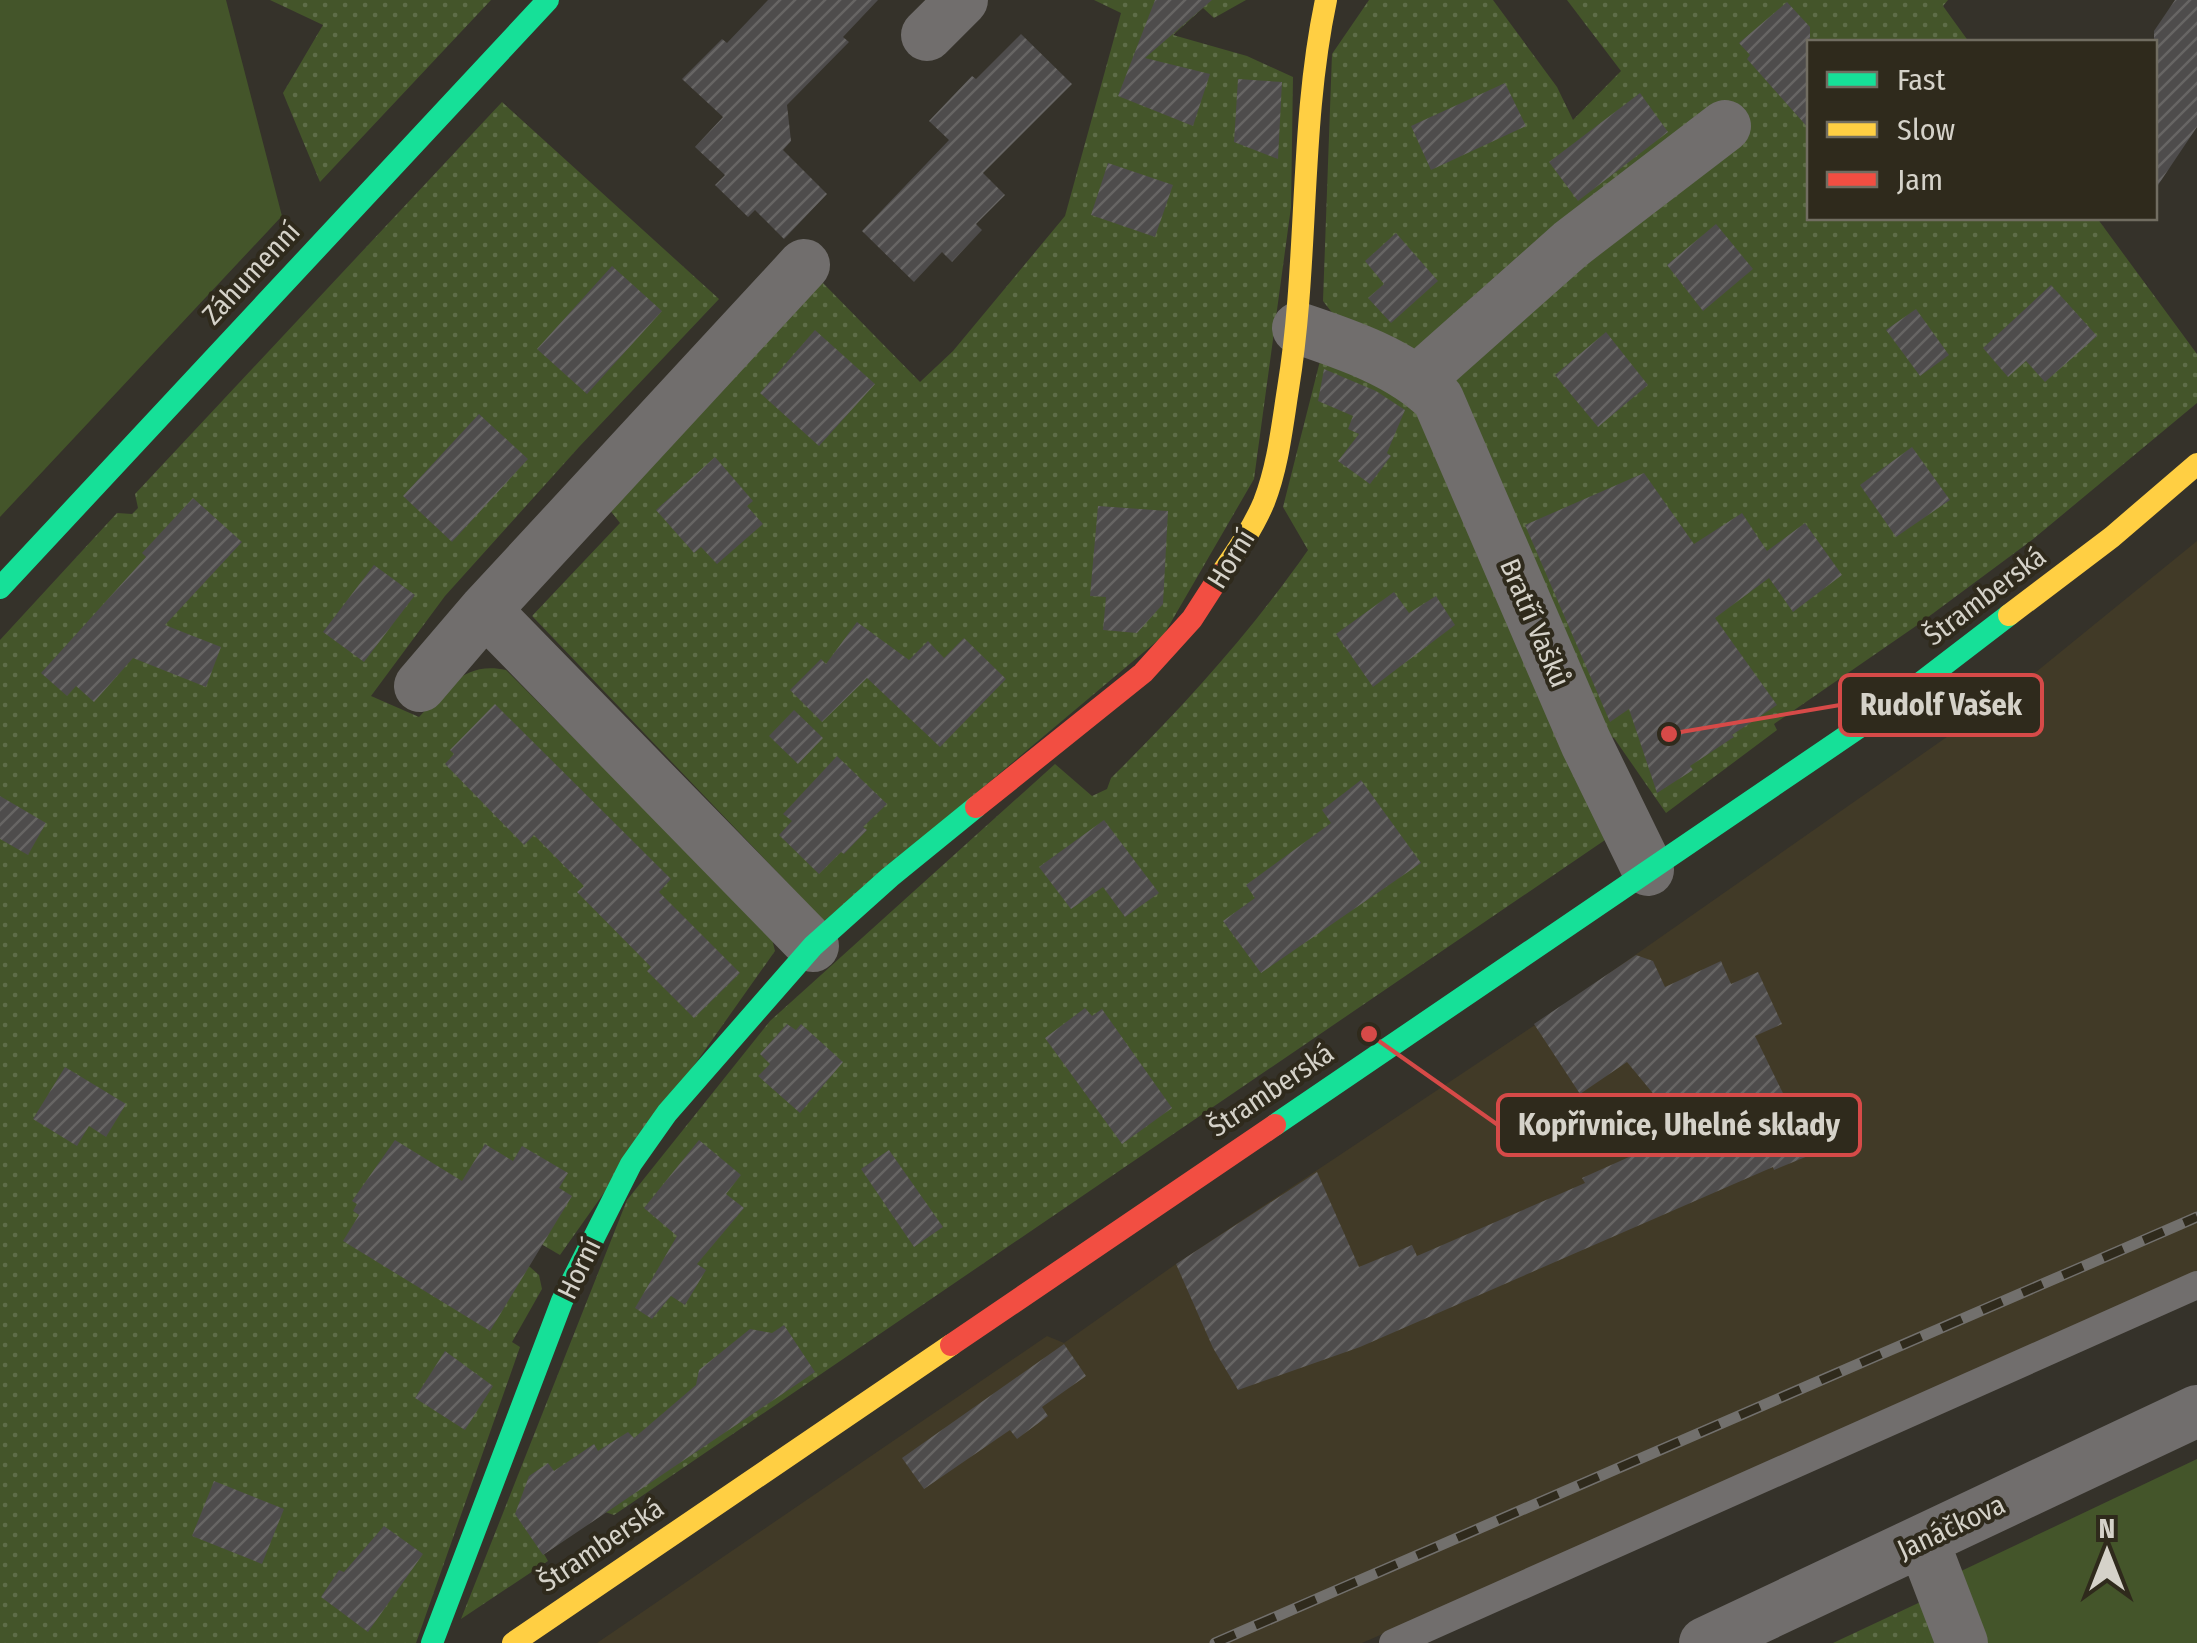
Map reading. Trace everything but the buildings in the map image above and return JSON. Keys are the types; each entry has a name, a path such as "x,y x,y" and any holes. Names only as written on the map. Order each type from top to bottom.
{"street":[{"name":"Záhumenní","path":"0,588 548,0"},
{"name":"Horní","path":"432,1643 562,1302 631,1164 667,1113 814,946 890,877 1143,672 1192,618 1251,529 1278,455 1298,328 1316,48 1326,0"},
{"path":"1298,328 1419,379 1571,244 1726,126"},
{"path":"420,686 484,610 804,264"},
{"name":"Bratří Vašků","path":"1419,379 1438,399 1586,743 1648,870"},
{"name":"Štramberská","path":"512,1643 1889,707 2112,537 2197,464"},
{"path":"484,610 814,946"},
{"name":"Janáčkova","path":"1705,1643 2197,1411"},
{"path":"1923,1540 1962,1643"}],"lane":[{"path":"1392,1643 2197,1285"}],"shaded area":[{"path":"2197,541 2197,1279 1362,1643 597,1643 1047,1336 1064,1343 1535,1025 2014,690"}],"green space":[{"path":"0,0 226,0 282,216 0,517"},
{"path":"270,0 491,0 320,182 283,93 323,25"},
{"path":"1094,0 1246,0 1214,18 1203,8 1173,35 1247,56 1293,77 1291,207 1254,479 1163,636 824,921 532,616 620,523 609,509 820,280 920,382 953,351 1065,216 1121,13"},
{"path":"1369,0 1493,0 1557,87 1573,120 1621,71 1567,0 1948,0 1943,6 1968,40 1807,40 1807,220 2098,220 2197,354 2197,403 2032,540 1774,724 1777,730 1666,813 1614,738 1596,733 1416,356 1337,319 1323,301 1332,54"},
{"path":"502,102 719,299 445,596 371,696 419,717 447,687 467,674 491,668 506,670 771,935 775,951 560,1255 474,1205 463,1224 530,1267 539,1275 542,1289 512,1342 520,1347 416,1643 0,1643 0,640 117,513 132,514 138,508 135,494"},
{"path":"1321,357 1410,397 1605,840 614,1515 605,1512 544,1554 548,1561 461,1619 627,1200 770,1021 1055,764 1092,796 1107,789 1111,778 1239,640 1308,550 1283,507"},
{"path":"2197,1459 2197,1643 1977,1643 1959,1572"},
{"path":"1929,1598 1946,1643 1833,1643"}],"railway":[{"path":"1215,1643 2197,1217"}],"traffic: fast":[{"path":"0,588 548,0"},
{"path":"1275,1125 1889,707 2009,615"},
{"path":"432,1643 562,1301 631,1164 667,1113 813,946 976,807"}],"traffic: slow":[{"path":"1221,574 1260,512 1279,446 1295,341 1312,96 1326,0"},
{"path":"2009,615 2112,537 2197,464"},
{"path":"513,1643 951,1345"}],"traffic: jam":[{"path":"976,807 1143,673 1192,619 1221,574"},
{"path":"951,1345 1275,1125"}],"place":[{"name":"Rudolf Vašek","path":"1669,734"},
{"name":"Kopřivnice, Uhelné sklady","path":"1369,1034"}]}
